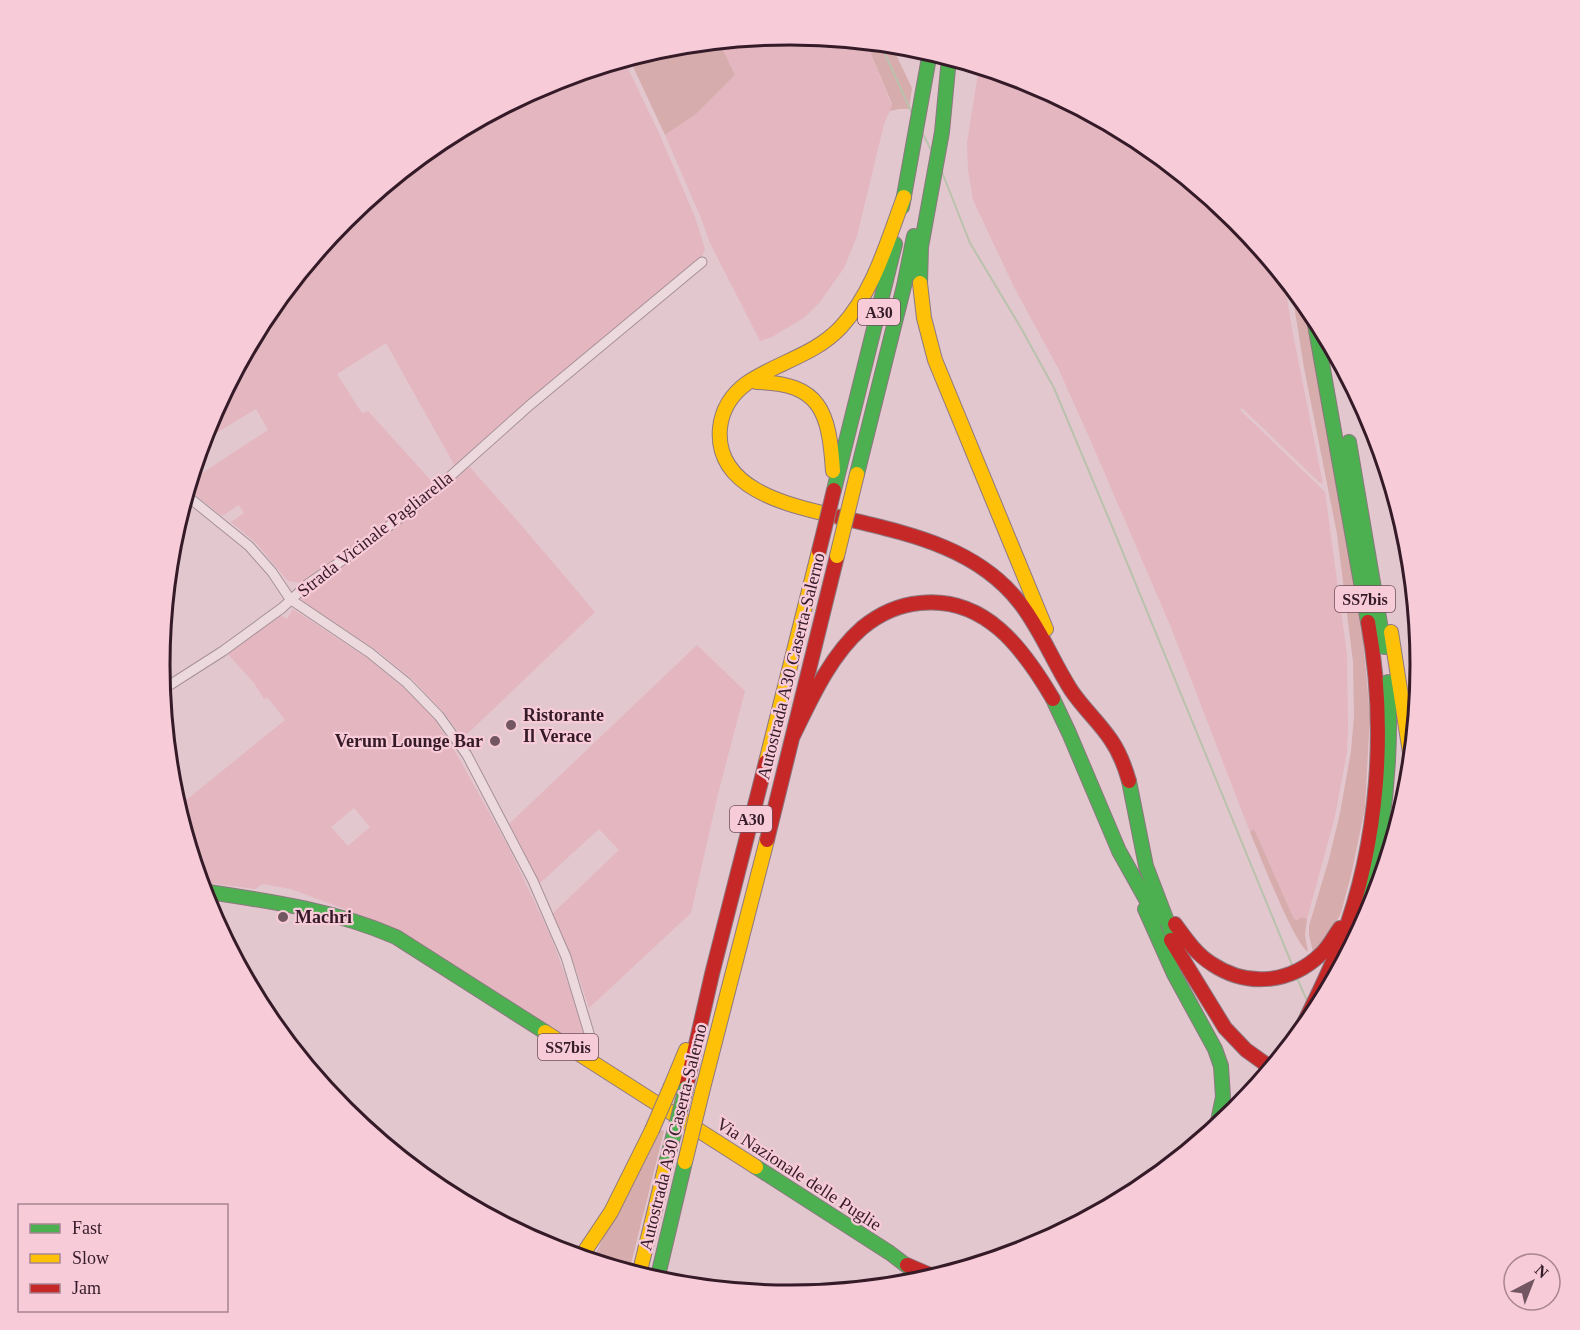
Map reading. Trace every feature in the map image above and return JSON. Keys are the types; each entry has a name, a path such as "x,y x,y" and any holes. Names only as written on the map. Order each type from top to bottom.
{"main road":[{"name":"Autostrada A30 Caserta-Salerno","path":"641,1267 887,279 917,132 928,61"},
{"path":"947,65 921,247 920,285 924,318 935,360 1060,669"},
{"name":"Autostrada A30 Caserta-Salerno","path":"660,1271 702,1092 793,736 927,193"},
{"path":"904,197 872,280 848,320 810,352 737,391 729,400 723,413 720,431 721,451 727,464 744,483 755,490 808,510 948,547 988,572 1020,603 1080,702 1113,743 1122,760 1130,783 1143,854 1151,883 1178,950"},
{"name":"SS7bis","path":"1318,341 1376,671 1378,738 1371,824 1359,887 1336,957"},
{"name":"SS7bis","path":"1335,369 1387,669 1390,740 1383,825 1375,869"},
{"path":"749,383 771,381 798,387 811,396 821,408 831,435 834,490"},
{"path":"1358,495 1380,570 1407,726"},
{"path":"793,736 820,680 851,641 864,627 897,607 920,602 961,606 986,619 1016,644 1036,669 1057,708 1137,888 1149,921 1215,1049 1221,1066 1223,1096 1220,1111"},
{"path":"1041,637 1051,672 1057,708"},
{"path":"1151,883 1177,928 1204,960 1221,972 1249,981 1273,979 1299,971 1321,955 1338,931 1359,887"},
{"path":"1137,888 1226,1029 1265,1063"},
{"name":"Via Nazionale delle Puglie","path":"214,892 294,904 370,924 405,942 915,1272"},
{"path":"591,1252 652,1130 706,999"},
{"path":"586,1250 611,1212"},
{"name":"SS7bis","path":"907,1265 921,1271"}],"street":[{"name":"Strada Vicinale Pagliarella","path":"588,1060 589,1033 566,957 533,881 466,755 440,716 406,683 370,653 290,599 427,497 530,405 702,262"},
{"path":"170,685 223,651 282,608 290,599 272,572 249,546 193,500"}],"shaded area":[{"path":"790,45 869,50 892,106 884,124 857,236 844,268 820,302 805,317 772,337 760,341 710,243 665,135 696,114 735,75 722,49"},
{"path":"722,49 735,75 696,114 665,135 632,65"},
{"path":"869,50 896,54 912,88 909,109 890,111 892,104"},
{"path":"627,67 695,217 705,249 701,259 456,468 386,343 337,374 362,413 368,411 436,486 329,567 302,583 288,581 256,543 231,522 244,513 239,505 222,516 194,494 200,474 268,430 256,409 216,433 234,391 274,321 324,256 381,199 446,149 480,128 553,92"},
{"path":"978,75 1027,92 1064,109 1134,149 1199,199 1256,256 1287,294 1323,484 1242,408 1240,410 1325,492 1347,654 1347,752 1335,816 1307,919 1302,917 1294,919 1254,829 1250,832 1170,625 1089,437 1058,368 1014,287 973,200 968,170 967,143"},
{"path":"1294,304 1308,324 1318,374 1363,639 1370,715 1365,808 1352,871 1341,913 1329,936 1313,952 1309,926 1340,813 1351,751 1354,716 1353,662 1337,534 1304,368"},
{"path":"468,465 595,612 463,738 443,712 413,680 380,653 299,597"},
{"path":"293,609 367,658 416,698 431,714 456,753 509,848 551,937 575,1002 585,1039 584,1047 419,943 371,919 291,889 262,884 255,889 210,883 185,801 285,720 268,698 264,699 254,683 227,653 279,614 287,619","holes":["354,808 370,827 348,846 331,827"]},
{"path":"697,645 745,691 718,794 691,913 589,1008 578,975 552,914 619,850 599,829 539,884 509,824"},
{"path":"1254,829 1294,919 1302,917 1307,919 1305,935 1308,952 1295,933 1278,899 1250,832"},
{"path":"657,1128 664,1131 631,1264 596,1253"}],"waterway":[{"path":"884,52 912,113"},
{"path":"923,134 931,150"},
{"path":"942,172 970,243 1054,388 1293,967"},
{"path":"1297,978 1308,1003"}],"traffic: fast":[{"path":"902,207 928,61"},
{"path":"920,283 921,247 942,132 948,66"},
{"path":"857,474 904,286 914,236"},
{"path":"834,490 895,244"},
{"path":"1318,340 1368,622"},
{"path":"1349,442 1384,647"},
{"path":"1372,878 1386,792 1389,737 1388,682"},
{"path":"1053,699 1119,851 1157,919"},
{"path":"1129,781 1146,866 1178,950"},
{"path":"214,893 325,913 396,937 545,1032"},
{"path":"1145,909 1174,974 1215,1049 1221,1066 1223,1097 1220,1111"},
{"path":"667,1160 686,1088"},
{"path":"659,1271 685,1162"},
{"path":"756,1167 890,1253 915,1272"}],"traffic: slow":[{"path":"839,517 780,501 743,481 730,467 722,449 721,421 729,402 747,383 820,345 841,327 871,282 904,197"},
{"path":"920,283 924,318 935,360 1046,629"},
{"path":"756,382 795,388 808,395 817,405 824,417 828,432 833,471"},
{"path":"837,556 857,474"},
{"path":"766,762 819,551"},
{"path":"1391,632 1407,731"},
{"path":"702,1092 767,840"},
{"path":"545,1032 756,1167"},
{"path":"671,1086 686,1050"},
{"path":"652,1130 671,1086"},
{"path":"685,1162 702,1092"},
{"path":"586,1250 611,1212 652,1130"},
{"path":"641,1267 667,1160"}],"traffic: jam":[{"path":"819,551 834,490"},
{"path":"839,517 914,536 938,545 961,555 1002,584 1027,613 1071,690 1114,745 1129,781"},
{"path":"767,840 837,556"},
{"path":"793,736 822,679 840,651 875,618 896,608 912,604 943,603 964,608 983,617 1015,644 1053,699"},
{"path":"1327,976 1354,904 1364,864 1376,784 1377,702 1368,622"},
{"path":"686,1088 712,974 766,762"},
{"path":"1175,924 1187,941 1206,960 1226,972 1254,979 1283,976 1309,964 1324,951 1340,928"},
{"path":"1171,940 1225,1028 1246,1050 1265,1063"},
{"path":"907,1265 921,1271"}],"place":[{"name":"Ristorante Il Verace","path":"511,725"},
{"name":"Verum Lounge Bar","path":"495,741"},
{"name":"Machri","path":"283,917"}]}
